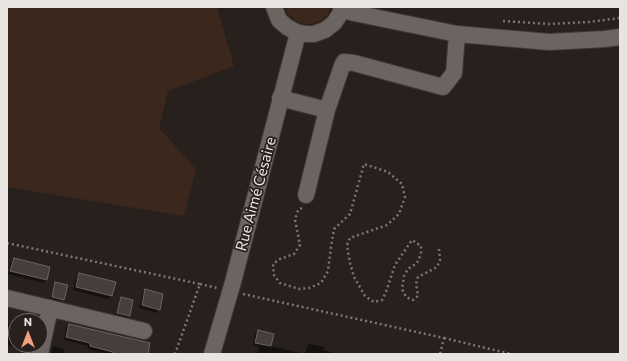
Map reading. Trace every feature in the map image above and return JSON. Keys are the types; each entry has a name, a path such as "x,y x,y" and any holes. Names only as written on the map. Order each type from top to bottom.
{"street":[{"path":"274,7 279,20 287,28 298,33 306,34 314,34 325,30 334,23 342,8 354,13 457,34 549,42 620,37"},
{"name":"Rue Aimé Césaire","path":"212,354 298,33"},
{"path":"306,195 327,110 344,62 354,63 443,87 454,73 457,34"},
{"path":"280,98 327,110"},
{"path":"7,298 144,331"},
{"path":"40,354 50,308"}],"path":[{"path":"496,21 549,24 590,22 620,18"},
{"path":"306,195 305,206 298,210 295,220 300,245 294,254 280,259 273,264 274,275 280,283 299,289 309,288 321,283 328,271 334,229 350,214 364,164 388,172 402,184 405,196 399,214 387,225 350,238 347,245 354,277 365,296 374,302 382,300 395,265 412,240 421,246 421,254 417,263 408,269 404,276 402,289 406,297 413,300 418,296 416,284 418,277 437,267 440,260 439,249"},
{"path":"7,243 200,284 511,354"},
{"path":"175,354 200,284"},
{"path":"440,354 444,338"}],"shaded area":[{"path":"7,7 217,7 234,66 168,91 159,128 196,169 184,216 7,187"},
{"path":"285,7 331,7 327,15 322,20 307,24 300,23 294,19 288,14"}],"building":[{"path":"14,258 50,267 47,280 10,271"},
{"path":"79,273 116,282 112,296 76,287"},
{"path":"55,282 68,285 64,300 52,297"},
{"path":"145,289 163,294 160,310 142,305"},
{"path":"121,297 133,300 130,316 117,313"},
{"path":"69,324 150,343 148,354 112,354 113,352 90,346 90,343 66,337"},
{"path":"258,330 274,334 271,346 255,343"}]}
